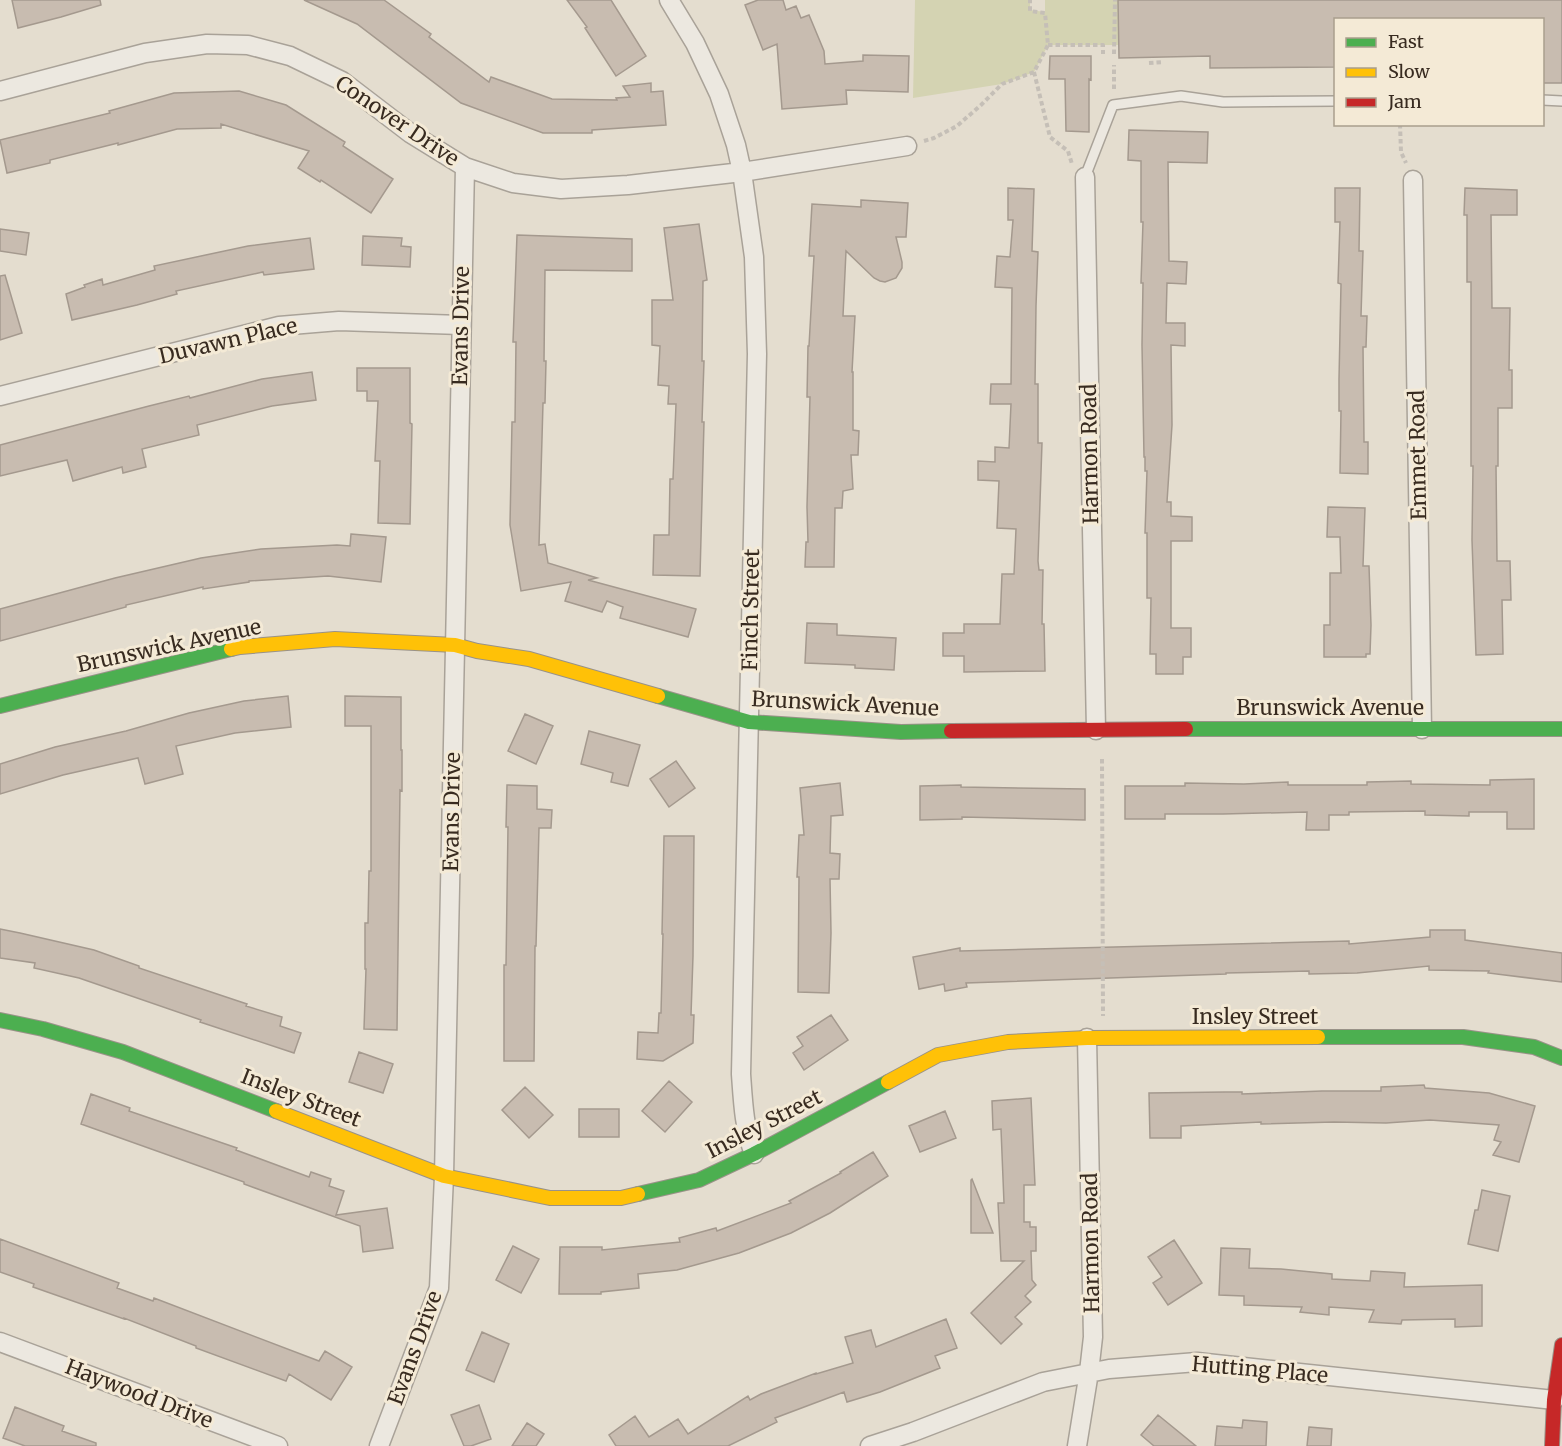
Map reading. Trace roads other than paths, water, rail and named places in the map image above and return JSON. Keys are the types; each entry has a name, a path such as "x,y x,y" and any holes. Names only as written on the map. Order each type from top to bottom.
{"street":[{"name":"Finch Street","path":"669,0 695,43 719,94 736,145 754,257 758,354 741,1074 743,1109 748,1139 754,1154"},
{"name":"Conover Drive","path":"0,91 145,53 207,44 248,45 290,56 342,81 410,134 465,167 513,183 561,189 742,172 907,146"},
{"name":"Evans Drive","path":"379,1446 439,1288 444,1176 465,167"},
{"name":"Harmon Road","path":"1085,177 1096,730"},
{"name":"Emmet Road","path":"1413,180 1422,729"},
{"name":"Duvawn Place","path":"0,396 279,326 339,321 461,325"},
{"name":"Brunswick Avenue","path":"0,706 240,647 335,639 455,645 477,651 529,659 749,722 901,732 1562,729"},
{"name":"Insley Street","path":"0,1020 43,1029 123,1052 444,1176 550,1198 621,1198 699,1180 754,1154 938,1056 1008,1042 1087,1038 1463,1037 1534,1047 1562,1058"},
{"name":"Harmon Road","path":"1077,1446 1093,1337 1087,1038"},
{"name":"Haywood Drive","path":"0,1342 278,1446"},
{"path":"1552,1446 1554,1400 1562,1345"},
{"name":"Hutting Place","path":"870,1446 1043,1382 1109,1369 1197,1362 1554,1400"}],"lane":[{"path":"1085,177 1113,105 1181,96 1223,102 1334,101"},
{"path":"1544,100 1562,101"}]}
